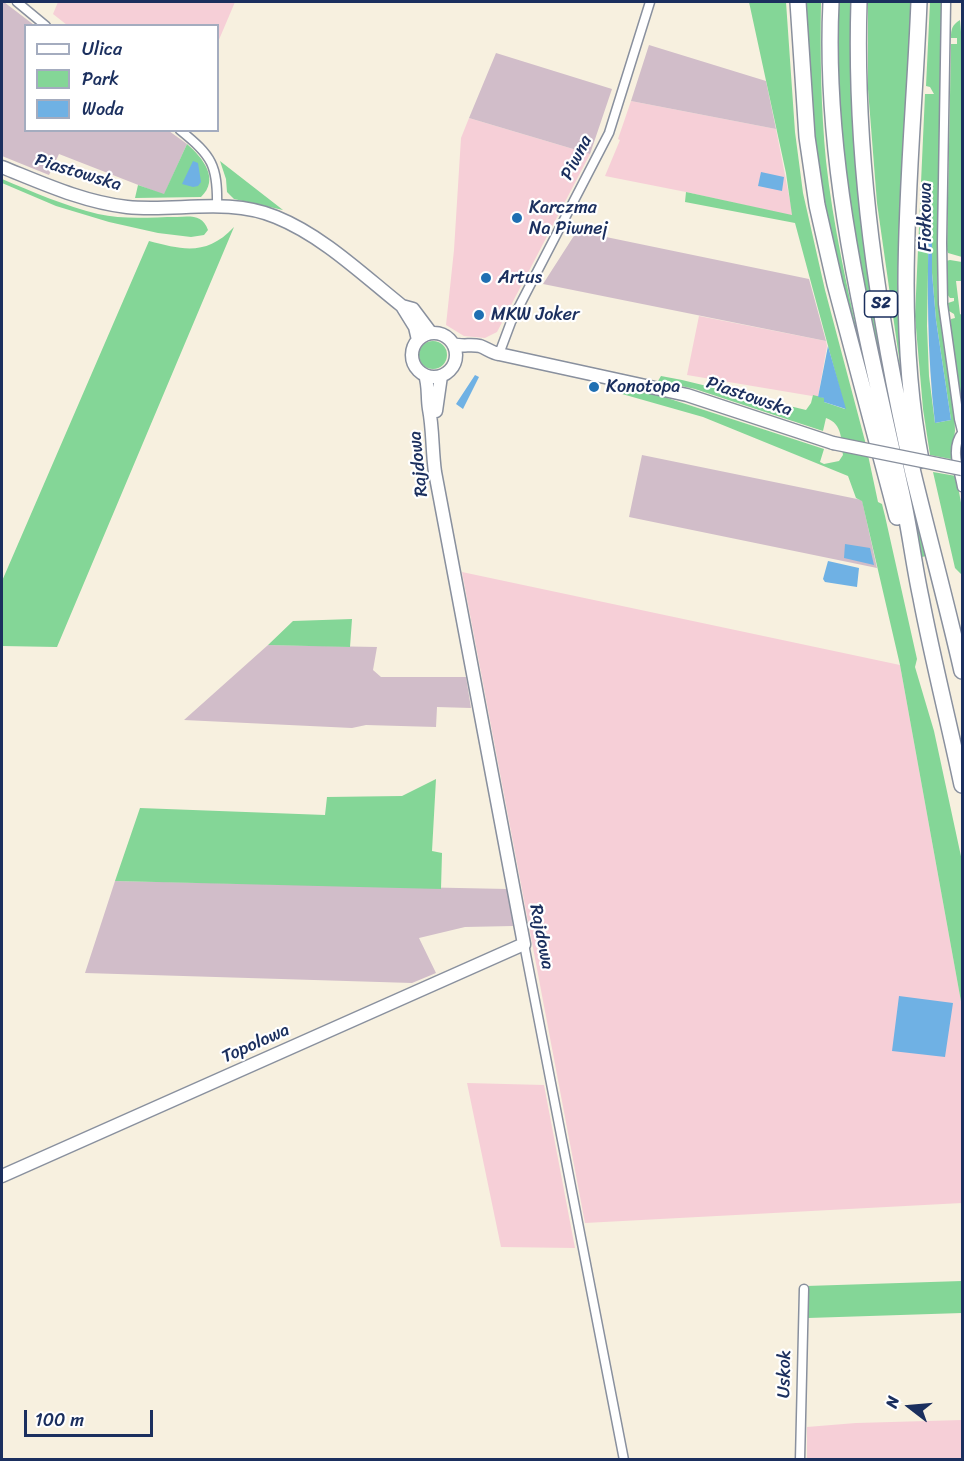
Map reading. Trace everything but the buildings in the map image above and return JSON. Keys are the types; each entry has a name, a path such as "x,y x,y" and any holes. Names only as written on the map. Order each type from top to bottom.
{"highway":[{"path":"798,2 807,137 822,233 906,554 920,597 963,785"},
{"name":"S2","path":"831,2 832,108 847,235 907,515 920,597"},
{"name":"S2","path":"859,2 858,81 876,274 913,471 963,671"},
{"path":"920,2 907,249 907,341 918,447 947,581 946,601"}],"street":[{"path":"16,2 44,24"},
{"name":"Piwna","path":"494,353 609,133 650,2"},
{"name":"Fiołkowa","path":"946,2 943,304 959,419 963,432"},
{"path":"182,132 205,151 210,159 217,183 217,207"},
{"name":"Piastowska","path":"2,166 64,192 112,205 139,208 217,207 252,210 275,216 325,245 402,306 416,327 418,340"},
{"name":"Piastowska","path":"402,306 412,309 431,333"},
{"path":"431,333 444,335 453,344 456,359 452,368 441,376 425,375 417,369 412,359 413,349 418,340 431,333"},
{"name":"Piastowska","path":"453,344 478,346 494,353 679,393 832,443 963,469"},
{"name":"Piastowska","path":"456,359 461,356 494,353"},
{"name":"Rajdowa","path":"425,375 428,382 432,420 435,472 624,1460"},
{"name":"Rajdowa","path":"432,420 437,408 441,376"},
{"path":"963,432 956,449 963,488"},
{"name":"Topolowa","path":"2,1176 524,944"},
{"name":"Uskok","path":"800,1460 804,1289"}],"shaded area":[{"path":"2,2 33,24 24,24 24,132 170,132 187,144 164,195 59,154 49,175 2,156"},
{"path":"58,2 235,2 219,40 219,24 66,24 53,14"},
{"path":"649,45 766,81 776,129 631,101"},
{"path":"496,53 612,89 590,154 469,118"},
{"path":"631,101 776,129 793,216 605,176 620,140 618,139"},
{"path":"469,118 590,154 497,332 485,338 464,336 446,325 454,250 461,138"},
{"path":"577,231 809,279 826,341 543,284"},
{"path":"699,316 826,341 818,397 687,375"},
{"path":"642,455 862,500 877,568 629,517"},
{"path":"462,572 900,665 962,1007 962,1203 585,1223"},
{"path":"268,645 377,647 373,670 381,677 466,677 471,708 437,707 436,727 366,725 352,728 184,720"},
{"path":"115,881 508,889 513,926 465,927 419,938 436,973 412,983 85,973"},
{"path":"467,1083 544,1085 575,1248 501,1247"},
{"path":"962,1420 962,1459 807,1459 807,1427"}],"green space":[{"path":"749,2 786,2 795,132 803,193 878,502 882,504 885,516 917,659 915,667 934,731 962,861 962,1007 900,665 862,501 856,498 848,476 703,417 608,390 623,388 658,395 824,449 820,462 824,464 839,461 843,455 838,428 826,418 823,431 695,389 658,381 661,376 682,380 806,410 813,395 825,398 824,402 845,409 795,223 685,202 686,192 792,215 786,173"},
{"path":"803,2 821,2 821,82 826,161 837,234 862,354 859,354 832,249 816,158"},
{"path":"836,2 854,2 854,102 926,556 922,557 873,340 853,230 837,105"},
{"path":"868,2 915,2 904,370 901,372 877,203 868,89"},
{"path":"930,2 942,2 937,269 938,305 954,405 955,431 951,459 930,455 923,409 915,316 925,94 934,94 930,87 926,86","holes":["929,216 932,216 932,273 936,320 951,420 935,423 929,376 927,326"]},
{"path":"960,20 962,33 962,257 948,253 947,250 951,44 957,44 957,38 951,38 951,35 954,26"},
{"path":"187,144 199,156 209,176 207,190 201,197 135,198 138,185 164,194"},
{"path":"220,161 283,210 234,199 227,192 226,179"},
{"path":"2,179 61,203 98,214 128,218 192,217 200,219 208,230 204,235 191,237 158,233 109,222 56,206 2,183"},
{"path":"234,227 57,647 2,646 2,581 149,241 173,247 204,247 214,243"},
{"path":"946,261 962,262 962,281 956,281 962,315 962,410 950,321 955,318 954,314 949,311 948,303 954,301 954,298 950,298 947,294"},
{"path":"433,341 443,345 447,355 443,365 433,369 423,365 419,355 423,345"},
{"path":"933,472 956,476 962,508 962,575 955,568"},
{"path":"352,619 350,647 268,645 293,621"},
{"path":"436,779 432,851 442,853 441,889 115,881 140,808 325,815 327,797 402,796"},
{"path":"962,1281 962,1313 808,1318 806,1286"}],"water":[{"path":"193,161 198,163 201,182 198,186 193,187 182,184"},
{"path":"761,172 784,177 782,191 758,186"},
{"path":"929,216 932,216 932,273 936,320 951,420 935,423 928,320"},
{"path":"828,346 846,409 824,402 824,398 818,397"},
{"path":"475,375 479,377 463,409 456,404"},
{"path":"845,544 870,548 874,565 844,558"},
{"path":"828,561 859,568 857,587 825,582 823,579"},
{"path":"899,996 953,1003 945,1057 892,1051"}],"place":[{"name":"Karczma Na Piwnej","path":"517,218"},
{"name":"Artus","path":"486,278"},
{"name":"MKW Joker","path":"479,315"},
{"name":"Konotopa","path":"594,387"}]}
